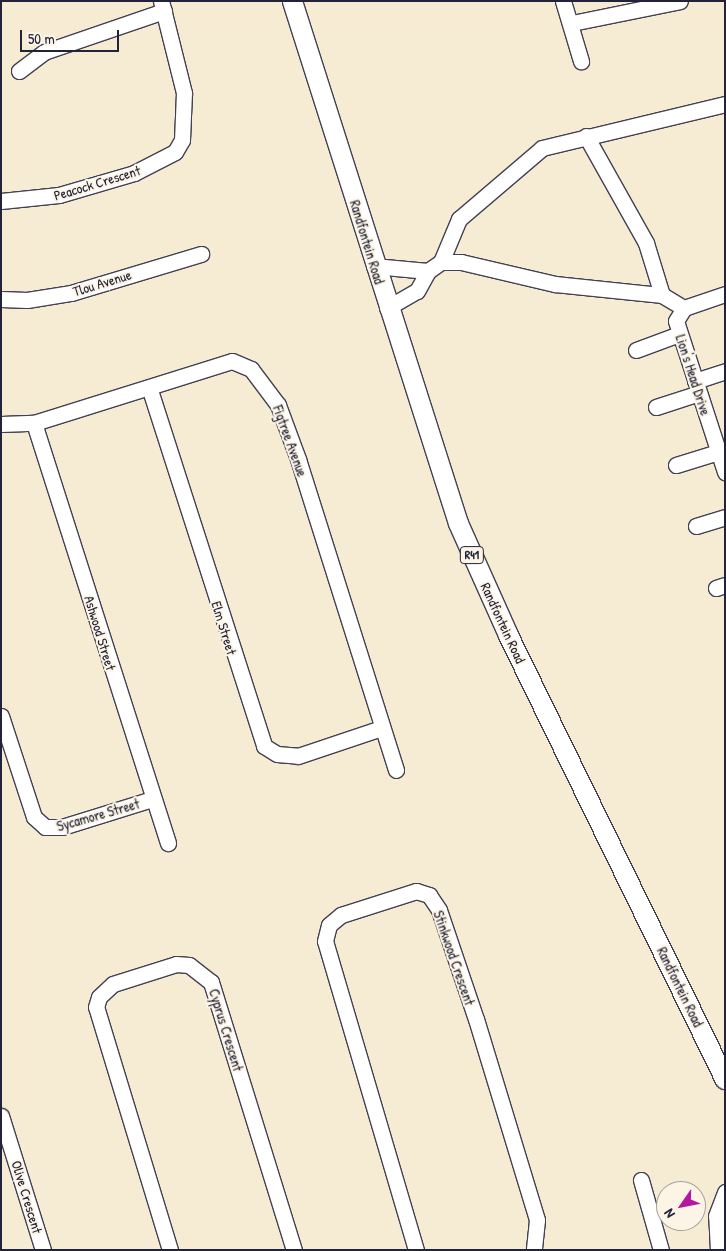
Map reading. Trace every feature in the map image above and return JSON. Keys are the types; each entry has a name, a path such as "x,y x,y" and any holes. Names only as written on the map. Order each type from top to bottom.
{"main road":[{"name":"Randfontein Road","path":"292,1 387,308 458,523 493,605 725,1079"}],"street":[{"path":"563,1 572,23 580,61"},
{"path":"572,23 621,8 680,1"},
{"path":"19,71 44,52 162,6"},
{"name":"Peacock Crescent","path":"1,201 37,201 134,173 169,159 182,140 182,74 162,6"},
{"path":"387,308 417,291 428,271 441,262 459,220 542,148 725,104"},
{"path":"586,136 646,243 662,295"},
{"name":"Tlou Avenue","path":"1,298 71,293 201,254"},
{"path":"441,262 461,262 555,284 662,295 684,308 725,294"},
{"path":"374,266 428,271"},
{"name":"Lion's Head Drive","path":"684,308 676,321 679,334 697,387 719,435 718,452 725,472"},
{"path":"636,350 679,334"},
{"name":"Figtree Avenue","path":"1,424 34,423 150,390 232,361 251,369 269,390 298,459 381,728 396,770"},
{"path":"656,407 725,372"},
{"name":"Elm Street","path":"150,390 264,746 277,754 298,756 381,728"},
{"name":"Ashwood Street","path":"34,423 152,799 168,843"},
{"path":"676,465 718,452"},
{"path":"696,526 725,517"},
{"name":"Sycamore Street","path":"1,716 34,817 45,827 62,827 152,799"},
{"name":"Stinkwood Crescent","path":"416,1250 325,941 329,925 341,915 416,891 428,895 439,910 476,1019 537,1220 534,1250"},
{"name":"Cyprus Crescent","path":"170,1250 96,1007 99,997 113,984 176,964 189,966 211,982 294,1250"},
{"name":"Olive Crescent","path":"1,1116 43,1250"},
{"path":"641,1180 661,1250"},
{"path":"718,1250 716,1216 725,1192"}]}
